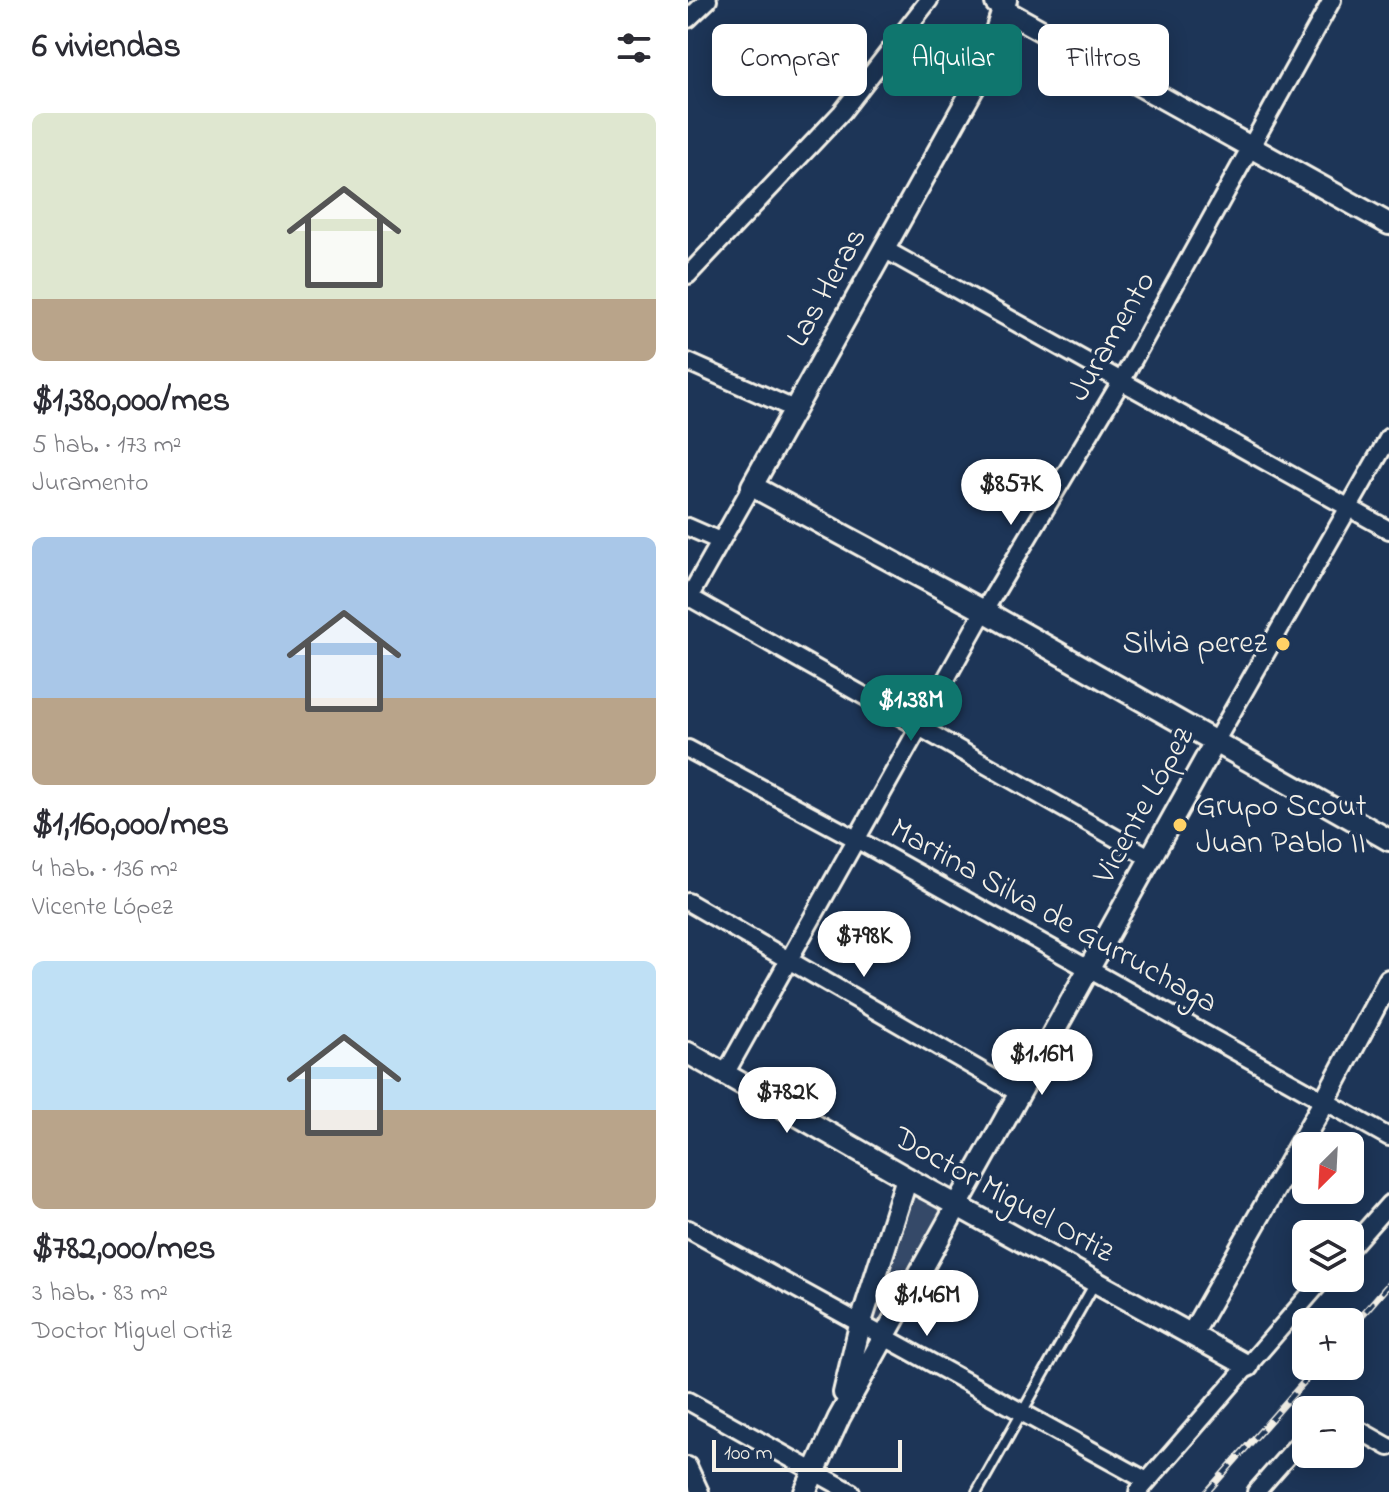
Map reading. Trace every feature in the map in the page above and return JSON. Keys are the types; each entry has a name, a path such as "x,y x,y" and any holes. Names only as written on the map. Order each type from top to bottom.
{"street":[{"path":"688,19 708,0"},
{"path":"688,275 842,112 929,0"},
{"name":"Juramento","path":"725,1074 984,611 1122,380 1332,0"},
{"path":"1001,3 1389,224"},
{"name":"Las Heras","path":"689,598 983,71 1001,3"},
{"path":"884,249 1389,530"},
{"path":"688,362 794,409"},
{"name":"Vicente López","path":"839,1418 1215,742 1389,437"},
{"path":"752,486 984,611 1389,840"},
{"path":"688,527 720,541"},
{"path":"689,598 922,726 1151,858"},
{"name":"Martina Silva de Gurruchaga","path":"688,749 856,839 1389,1137"},
{"path":"688,902 1019,1093"},
{"path":"1192,1334 1324,1102 1389,980"},
{"name":"Doctor Miguel Ortiz","path":"688,1053 1248,1366"},
{"path":"805,1492 839,1418 860,1325 907,1178"},
{"path":"1364,1232 1389,1204"},
{"path":"688,1229 1021,1413 1142,1486 1312,1292"},
{"path":"688,1401 851,1492"},
{"path":"1364,1433 1389,1447"},
{"path":"1256,1492 1292,1451"},
{"path":"688,1466 700,1492"}],"lane":[{"path":"977,1492 1095,1282"}],"shaded area":[{"path":"911,1195 948,1211 883,1329 872,1323"}],"railway":[{"path":"1364,1313 1389,1284"},
{"path":"1207,1492 1306,1380"}],"place":[{"name":"Silvia perez","path":"1283,644"},
{"name":"Grupo Scout Juan Pablo II","path":"1180,825"}]}
